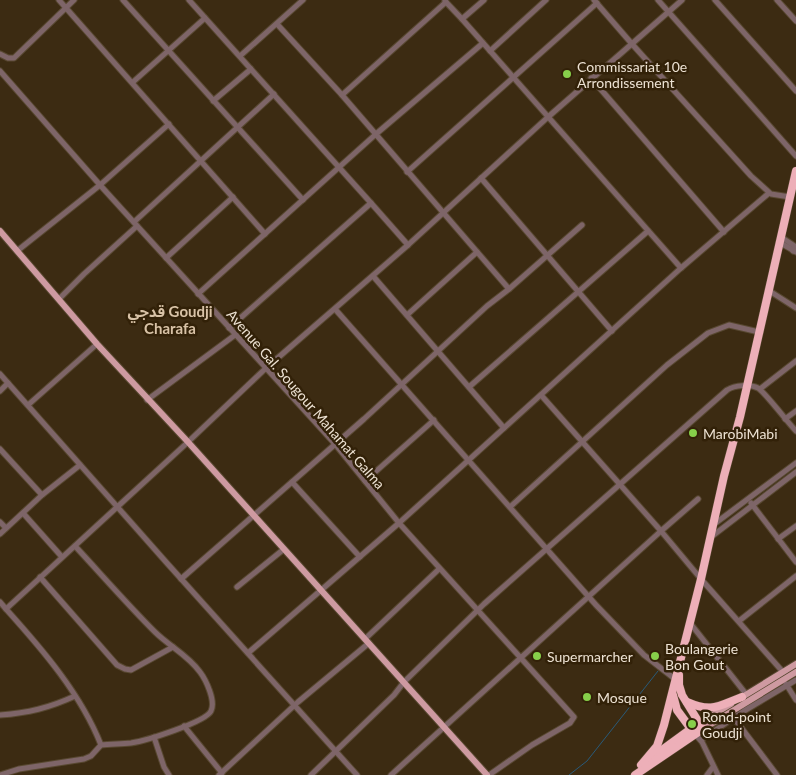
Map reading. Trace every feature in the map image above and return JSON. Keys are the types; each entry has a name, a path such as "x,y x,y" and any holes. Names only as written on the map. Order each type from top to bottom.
{"highway":[{"path":"641,765 651,754 661,737 701,579 796,171"},
{"path":"635,775 697,736 701,726 679,685 679,666"},
{"path":"673,688 675,706 697,736"},
{"path":"687,702 700,708 714,708 744,696"},
{"path":"627,775 641,765 697,736"}],"main road":[{"path":"0,231 147,400 188,442 488,775"},
{"path":"701,726 744,696 796,664"},
{"path":"701,726 785,683 796,672"}],"street":[{"path":"59,0 265,234"},
{"path":"0,54 8,58 14,58 74,0"},
{"path":"123,0 303,200"},
{"path":"190,0 408,245"},
{"path":"240,56 303,0"},
{"path":"462,19 484,0"},
{"path":"490,52 546,0"},
{"path":"658,0 796,156"},
{"path":"6,608 265,369 373,276 591,78 682,0"},
{"path":"715,0 796,91"},
{"path":"777,0 796,21"},
{"path":"342,95 445,1 681,268"},
{"path":"407,172 596,2 751,176 769,193 790,197"},
{"path":"133,82 205,18"},
{"path":"277,24 342,95 509,289"},
{"path":"198,294 376,134 483,44"},
{"path":"214,101 251,69"},
{"name":"Avenue Gal. Sougour Mahamat Galma","path":"0,71 265,369 335,444 399,523 574,717 573,720 488,775"},
{"path":"591,78 724,232"},
{"path":"59,299 274,94"},
{"path":"18,251 100,185 169,124"},
{"path":"482,178 612,331"},
{"path":"248,653 399,523 681,268 769,193"},
{"path":"166,258 233,197"},
{"path":"229,328 371,203"},
{"path":"181,579 335,444 487,306 548,256 582,225"},
{"path":"469,388 648,230"},
{"path":"780,239 795,250"},
{"path":"407,315 477,252"},
{"path":"373,276 504,428"},
{"path":"768,290 796,308"},
{"path":"335,309 469,459 589,598 644,655 675,679"},
{"path":"510,507 667,365 708,333 729,325 759,332"},
{"path":"147,400 235,334"},
{"path":"28,405 97,344"},
{"path":"760,389 796,361"},
{"path":"0,374 357,775"},
{"path":"0,391 8,383"},
{"path":"311,775 478,610 731,387 746,386 760,389 796,431"},
{"path":"541,395 783,672"},
{"path":"785,419 796,411"},
{"path":"365,481 434,420"},
{"path":"0,448 42,495"},
{"path":"713,525 796,463"},
{"path":"0,534 42,495 80,465"},
{"path":"710,537 796,472"},
{"path":"292,482 360,557"},
{"path":"391,775 698,499"},
{"path":"748,499 796,562"},
{"path":"23,512 62,557"},
{"path":"0,522 6,528"},
{"path":"778,539 796,526"},
{"path":"0,775 28,767 84,759 91,756 101,745 132,743 154,737 184,726 211,712 211,695 205,678 199,670 155,632 75,546"},
{"path":"237,586 284,549"},
{"path":"184,726 220,774 367,641 439,568"},
{"path":"739,621 796,576"},
{"path":"40,577 117,665 125,670 131,670 173,647"},
{"path":"0,602 40,648 74,696 95,729 101,745"},
{"path":"690,623 744,696"},
{"path":"718,775 697,736 734,718 785,683 796,680"},
{"path":"785,683 796,700"},
{"path":"0,715 50,707 74,696"},
{"path":"734,718 777,775"},
{"path":"154,737 164,767 169,775"},
{"path":"707,775 713,767"}],"waterway":[{"path":"569,775 587,761 658,671"}],"place":[{"name":"Commissariat 10e Arrondissement","path":"567,74"},
{"name":"MarobiMabi","path":"693,433"},
{"name":"Supermarcher","path":"537,656"},
{"name":"Boulangerie Bon Gout","path":"655,656"},
{"name":"Mosque","path":"587,697"},
{"name":"Rond-point Goudji","path":"692,724"}],"district":[{"name":"قدجي Goudji Charafa","path":"170,320"}]}
